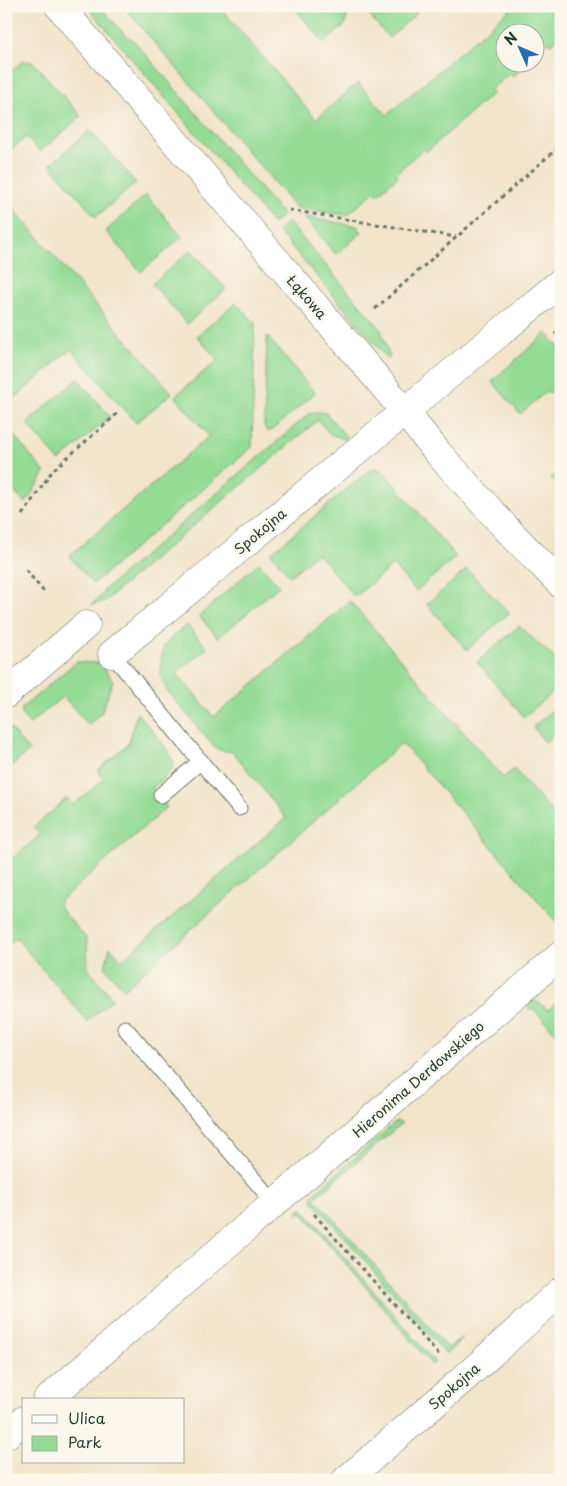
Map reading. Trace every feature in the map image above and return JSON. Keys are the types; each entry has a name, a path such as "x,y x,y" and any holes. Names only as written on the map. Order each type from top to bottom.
{"street":[{"name":"Łąkowa","path":"59,6 439,454 506,528 561,584"},
{"name":"Spokojna","path":"112,654 561,282"},
{"path":"6,694 86,624"},
{"name":"Hieronima Derdowskiego","path":"49,1398 561,955"},
{"name":"Spokojna","path":"346,1480 461,1381 561,1291"},
{"path":"6,1434 22,1422"}],"lane":[{"name":"Spokojna","path":"112,654 239,808"},
{"path":"160,795 201,760"},
{"path":"125,1028 274,1203"}],"path":[{"path":"375,309 561,145"},
{"path":"289,210 456,237"},
{"path":"22,515 53,470 117,414"},
{"path":"26,570 44,592"},
{"path":"310,1209 444,1361"}],"green space":[{"path":"96,6 100,6 124,34 134,41 283,215 273,224 91,11"},
{"path":"129,6 219,6 316,119 358,83 387,115 494,23 494,72 518,72 513,76 510,73 490,90 493,93 426,152 423,149 396,173 398,176 377,195 374,192 347,215 296,208 126,9"},
{"path":"293,6 349,6 345,25 324,43"},
{"path":"364,6 412,6 417,13 389,38 364,9"},
{"path":"514,6 561,6 561,36 551,44 547,41 544,44 544,22 495,22"},
{"path":"23,61 33,62 81,116 40,152 26,137 6,154 6,75"},
{"path":"90,130 136,183 96,217 50,165"},
{"path":"146,195 182,237 141,272 106,231"},
{"path":"6,200 172,393 136,423 71,349 6,406"},
{"path":"304,217 357,226 362,232 336,255"},
{"path":"288,222 380,328 390,357 388,359 278,231"},
{"path":"191,250 226,289 187,324 152,284"},
{"path":"236,303 255,323 252,447 93,584 69,556 209,436 175,396 218,360 197,336"},
{"path":"546,333 561,349 561,384 550,393 547,391 520,414 492,381"},
{"path":"267,336 315,393 271,431 267,431 264,424"},
{"path":"78,379 110,417 59,461 27,423"},
{"path":"317,412 326,413 350,441 330,434 318,420 105,601 91,605 104,593 103,591 309,414"},
{"path":"12,433 45,473 25,504 6,482 6,438"},
{"path":"376,468 384,472 456,557 416,591 393,565 355,597 317,553 290,576 271,553 367,472"},
{"path":"561,470 561,488 559,488 551,478"},
{"path":"259,563 279,586 218,638 199,616"},
{"path":"467,569 509,613 467,650 427,604"},
{"path":"350,601 503,778 514,769 561,823 561,923 559,925 402,743 124,989 105,967 110,947 122,960 286,818 233,752 219,750 214,747 166,689 161,677 161,660 164,646 187,625 207,648 176,673 214,717"},
{"path":"519,626 561,664 561,685 524,717 477,662"},
{"path":"76,662 100,663 113,681 101,713 88,725 63,696 30,724 22,715 22,708"},
{"path":"561,703 561,740 555,734 545,742 533,727"},
{"path":"137,713 164,746 172,759 173,764 170,771 165,778 152,788 167,807 60,901 60,908 87,939 88,969 113,999 87,1021 16,938 6,946 6,860 9,862 40,835 34,827 67,798 73,805 104,779 97,771 128,744"},
{"path":"6,726 9,727 29,751 6,771"},
{"path":"561,999 561,1039 533,1008 531,1010 525,1005 532,1002 540,1003 548,1010"},
{"path":"396,1122 402,1123 315,1198 448,1348 462,1337 446,1354 312,1200 313,1194"},
{"path":"302,1208 435,1362 432,1365 301,1211 296,1215"}]}
